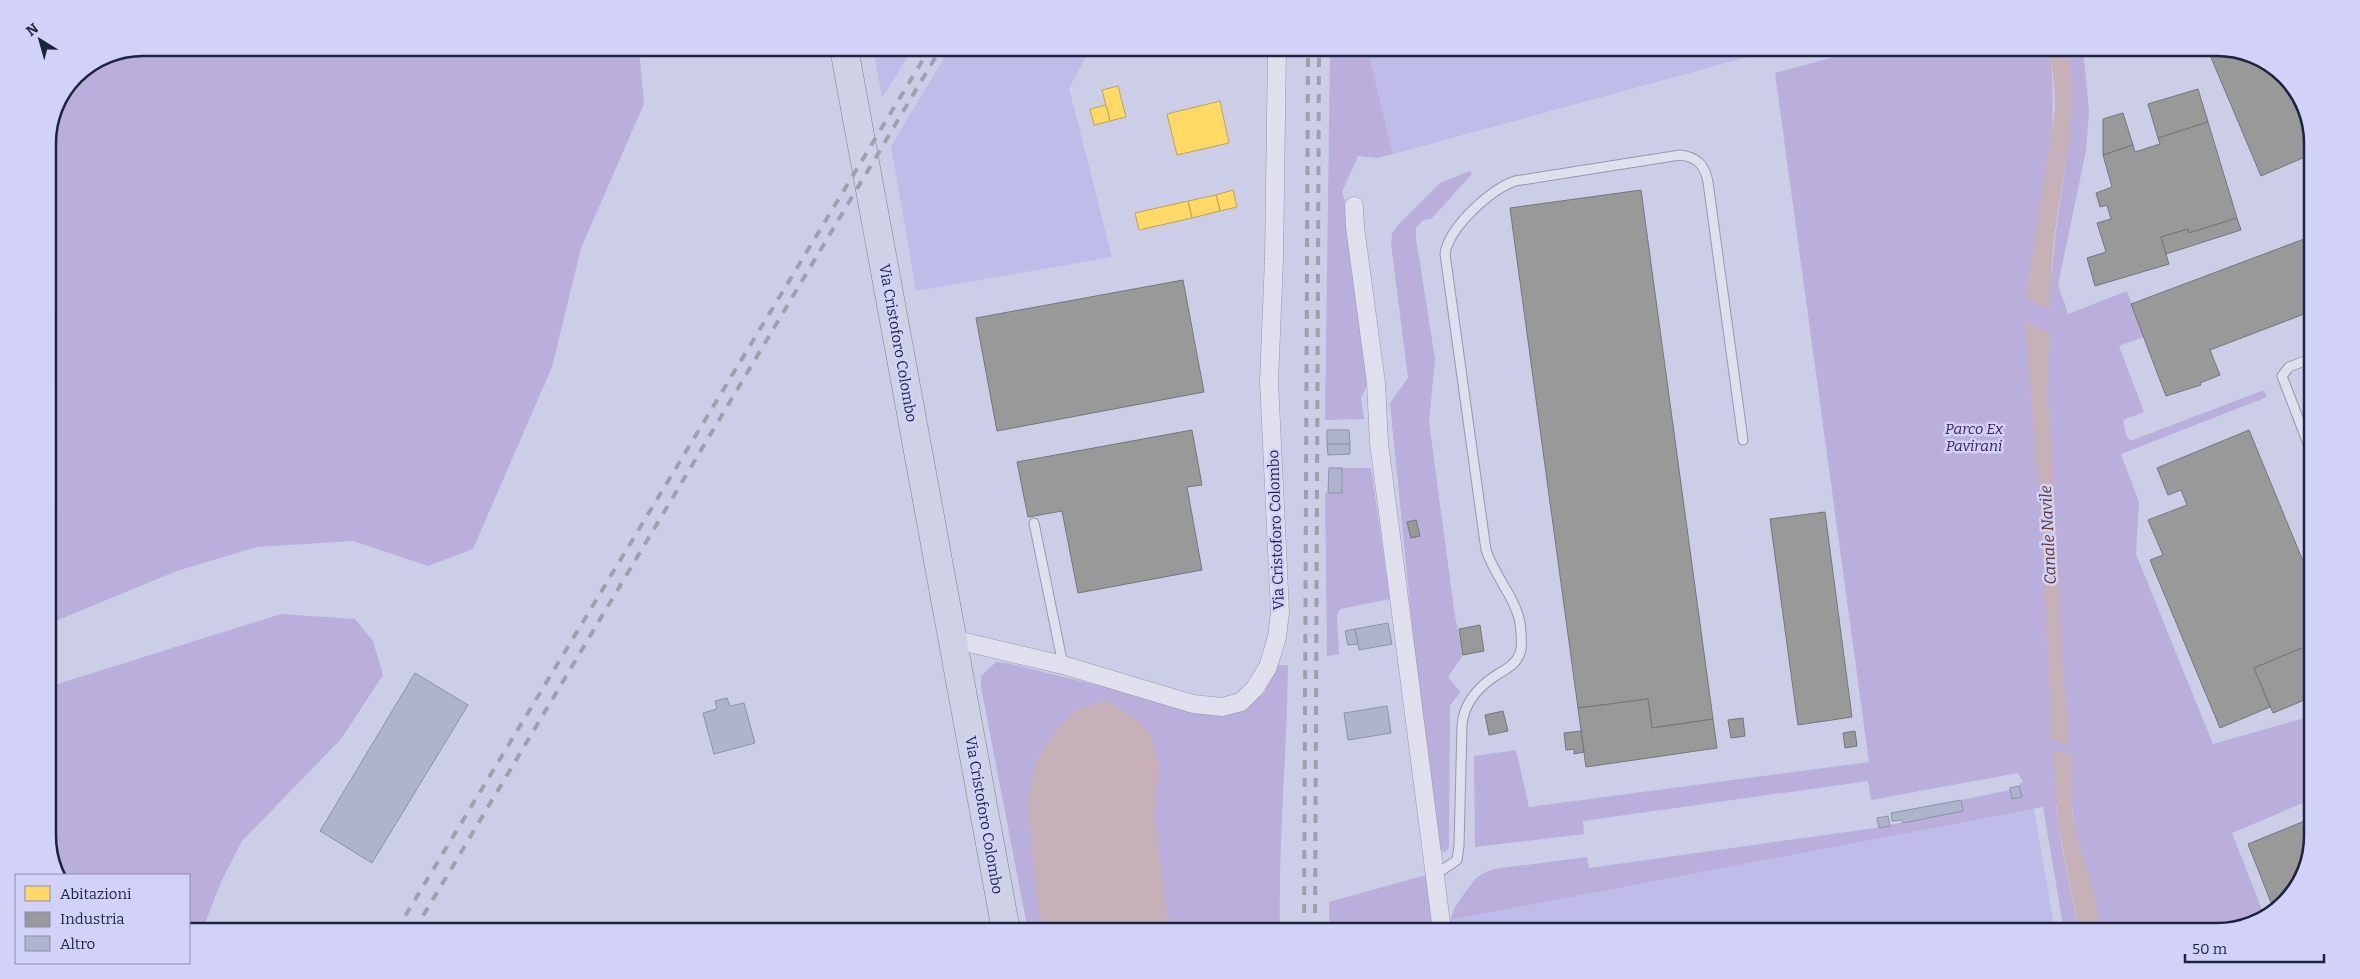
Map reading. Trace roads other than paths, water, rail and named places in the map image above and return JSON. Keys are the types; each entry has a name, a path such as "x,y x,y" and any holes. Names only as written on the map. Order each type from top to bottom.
{"main road":[{"name":"Via Cristoforo Colombo","path":"845,56 1004,923"}],"street":[{"name":"Via Cristoforo Colombo","path":"952,639 1063,665 1193,704 1222,707 1241,702 1255,688 1268,667 1277,637 1280,612 1269,381 1274,240 1277,56"},
{"path":"1354,206 1354,227 1376,383 1379,443 1441,923"}],"lane":[{"path":"1435,875 1457,860 1462,725 1465,709 1477,691 1515,663 1521,652 1522,640 1520,621 1514,604 1491,566 1486,550 1445,254 1450,236 1497,190 1515,181 1680,155 1692,156 1701,163 1706,172 1708,182 1743,440"},
{"path":"2304,361 2289,368 2282,376 2304,431"},
{"path":"1034,523 1063,665"}],"water":[{"path":"2050,56 2068,56 2071,98 2070,121 2053,250 2050,310 2026,298 2055,108"},
{"name":"Canale Navile","path":"2025,321 2049,333 2048,400 2059,557 2061,644 2069,744 2052,740 2040,508"},
{"path":"1106,700 1136,719 1151,735 1159,763 1154,816 1169,923 1042,923 1037,902 1028,799 1037,760 1054,732 1076,710"},
{"path":"2053,750 2071,755 2071,794 2074,823 2097,907 2099,923 2077,923 2058,823"}],"railway":[{"path":"401,923 925,56"},
{"path":"419,923 936,56"},
{"path":"1304,923 1308,56"},
{"path":"1315,923 1319,56"}],"park label":[{"name":"Parco Ex Pavirani","path":"1974,438"}]}
